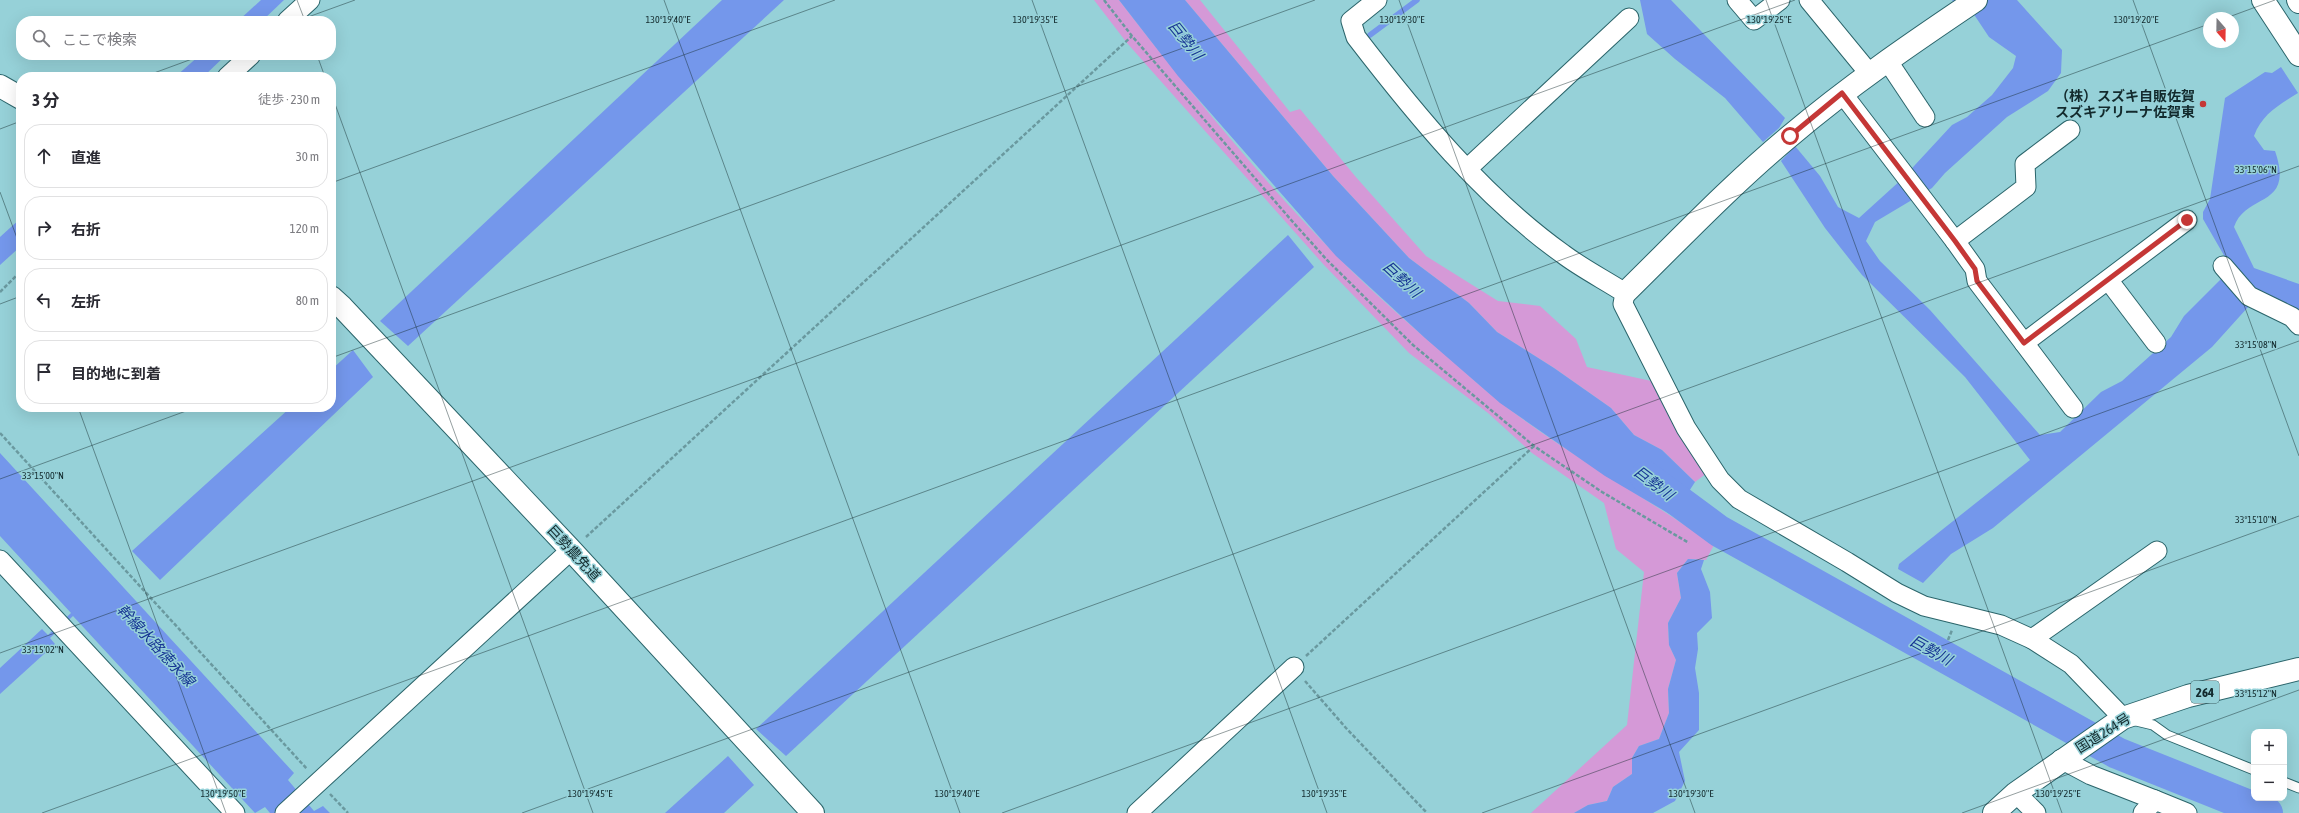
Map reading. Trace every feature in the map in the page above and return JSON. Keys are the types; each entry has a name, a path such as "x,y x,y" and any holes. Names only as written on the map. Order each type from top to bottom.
{"main road":[{"path":"2263,0 2299,55"},
{"path":"1625,293 1771,152 1790,136 1869,73 1969,5"},
{"path":"0,86 16,95"},
{"name":"巨勢農免道","path":"336,301 571,550 813,813"},
{"name":"国道264号","path":"1994,813 2016,792 2119,720 2188,696 2299,669"}],"street":[{"path":"292,16 310,0"},
{"path":"1377,0 1351,21 1356,37 1422,120 1466,169 1531,229 1564,255 1625,293 1623,304 1686,428 1720,480 1739,499 1897,593 1917,603 2001,625 2032,640 2071,664 2119,720"},
{"path":"1737,0 1754,20 1780,0"},
{"path":"1809,0 1869,73"},
{"path":"1466,169 1629,18"},
{"path":"232,72 246,60"},
{"path":"1887,60 1925,117"},
{"path":"1842,93 1920,198 1955,241 1975,269 1977,281 2073,408"},
{"path":"1955,241 2026,187 2025,164 2070,130"},
{"path":"2024,343 2187,220"},
{"path":"2223,266 2249,296 2292,317 2299,325"},
{"path":"2108,281 2156,343"},
{"path":"285,813 571,550"},
{"path":"2032,640 2157,551"},
{"path":"0,560 235,813"},
{"path":"1137,813 1294,667"},
{"path":"2067,756 2091,775 2149,807 2186,813"},
{"path":"2016,792 2036,813"}],"lane":[{"path":"2119,720 2153,725 2167,735 2251,769"},
{"path":"2287,783 2299,788"}],"path":[{"path":"1104,0 1132,36 1327,260 1413,345 1534,446 1602,492 1689,542"},
{"path":"571,550 1132,36"},
{"path":"0,292 16,276"},
{"path":"0,433 312,787 348,813"},
{"path":"1427,813 1346,728 1294,667 1534,446"}],"shaded area":[{"path":"1094,0 1119,0 1197,99 1251,163 1307,225 1349,268 1405,320 1500,402 1552,440 1661,509 1714,545 1706,560 1688,559 1677,573 1681,598 1668,623 1669,645 1676,660 1668,689 1669,713 1659,739 1639,746 1632,758 1632,774 1613,787 1607,801 1588,805 1574,813 1531,813 1627,725 1644,572 1616,549 1604,503 1532,453 1488,413 1409,353 1324,265 1127,43"},
{"path":"1185,0 1200,0 1290,112 1300,109 1355,176 1426,256 1498,301 1540,306 1576,339 1587,367 1656,382 1707,473 1695,482 1662,450 1634,435 1611,408 1554,368 1497,332 1469,303 1409,258 1333,176"}],"water":[{"path":"261,0 284,0 267,16 243,16"},
{"path":"722,0 784,0 408,346 380,321"},
{"path":"1119,0 1185,0 1333,176 1409,258 1469,303 1497,332 1554,368 1611,408 1634,435 1662,450 1695,482 1673,516 1605,476 1500,403 1425,338 1336,256 1178,76"},
{"path":"1640,0 1671,0 1785,118 1779,128 1763,142 1725,98 1675,59 1647,34"},
{"path":"1952,0 2017,0 2062,50 2061,73 2048,91 2007,117 1945,173 1932,188 1875,222 1866,241 1880,261 1930,310 2040,435 2060,432 2101,392 2122,381 2171,337 2184,316 2222,278 2249,306 2212,347 1993,528 1951,554 1923,583 1898,569 1899,564 2030,460 1965,377 1862,275 1825,228 1781,161 1795,146 1820,176 1838,207 1859,218 1902,179 1952,125 1967,117 1992,95 2013,68 2016,56 1989,37 1973,13 1956,5"},
{"path":"194,60 221,60 208,72 181,72"},
{"path":"2281,67 2298,93 2266,116 2257,128 2254,136 2264,150 2275,151 2279,169 2279,182 2274,191 2266,198 2248,209 2240,216 2234,227 2254,268 2299,284 2299,316 2251,290 2233,271 2203,219 2203,212 2210,199 2225,98 2265,72 2272,73"},
{"path":"16,223 16,251 0,265 0,237"},
{"path":"1288,235 1314,267 786,756 756,729"},
{"path":"353,350 373,377 160,580 132,551 285,412 336,412 336,365"},
{"name":"幹線水路徳永線","path":"0,453 294,773 288,780 314,811 323,806 330,813 270,813 265,807 255,813 73,616 50,638 55,644 0,694 0,668 42,629 48,635 71,613 0,536"},
{"path":"1688,559 1704,560 1701,569 1710,592 1712,618 1697,633 1698,649 1695,668 1699,693 1699,730 1679,752 1685,781 1675,801 1653,813 1574,813 1588,805 1607,801 1613,787 1632,774 1632,758 1639,746 1659,739 1669,713 1668,689 1676,660 1669,645 1668,623 1681,598 1677,573"},
{"path":"728,756 754,785 724,813 665,813"}],"waterway":[{"path":"1370,35 1417,0"},
{"name":"巨勢川","path":"1646,477 1719,531 2117,753 2267,813"}],"place":[{"name":"（株）スズキ自販佐賀 スズキアリーナ佐賀東","path":"2203,104"}],"route":[{"path":"1790,136 1842,93 1920,198 1955,241 1975,269 1977,281 2024,343 2187,220"}]}
